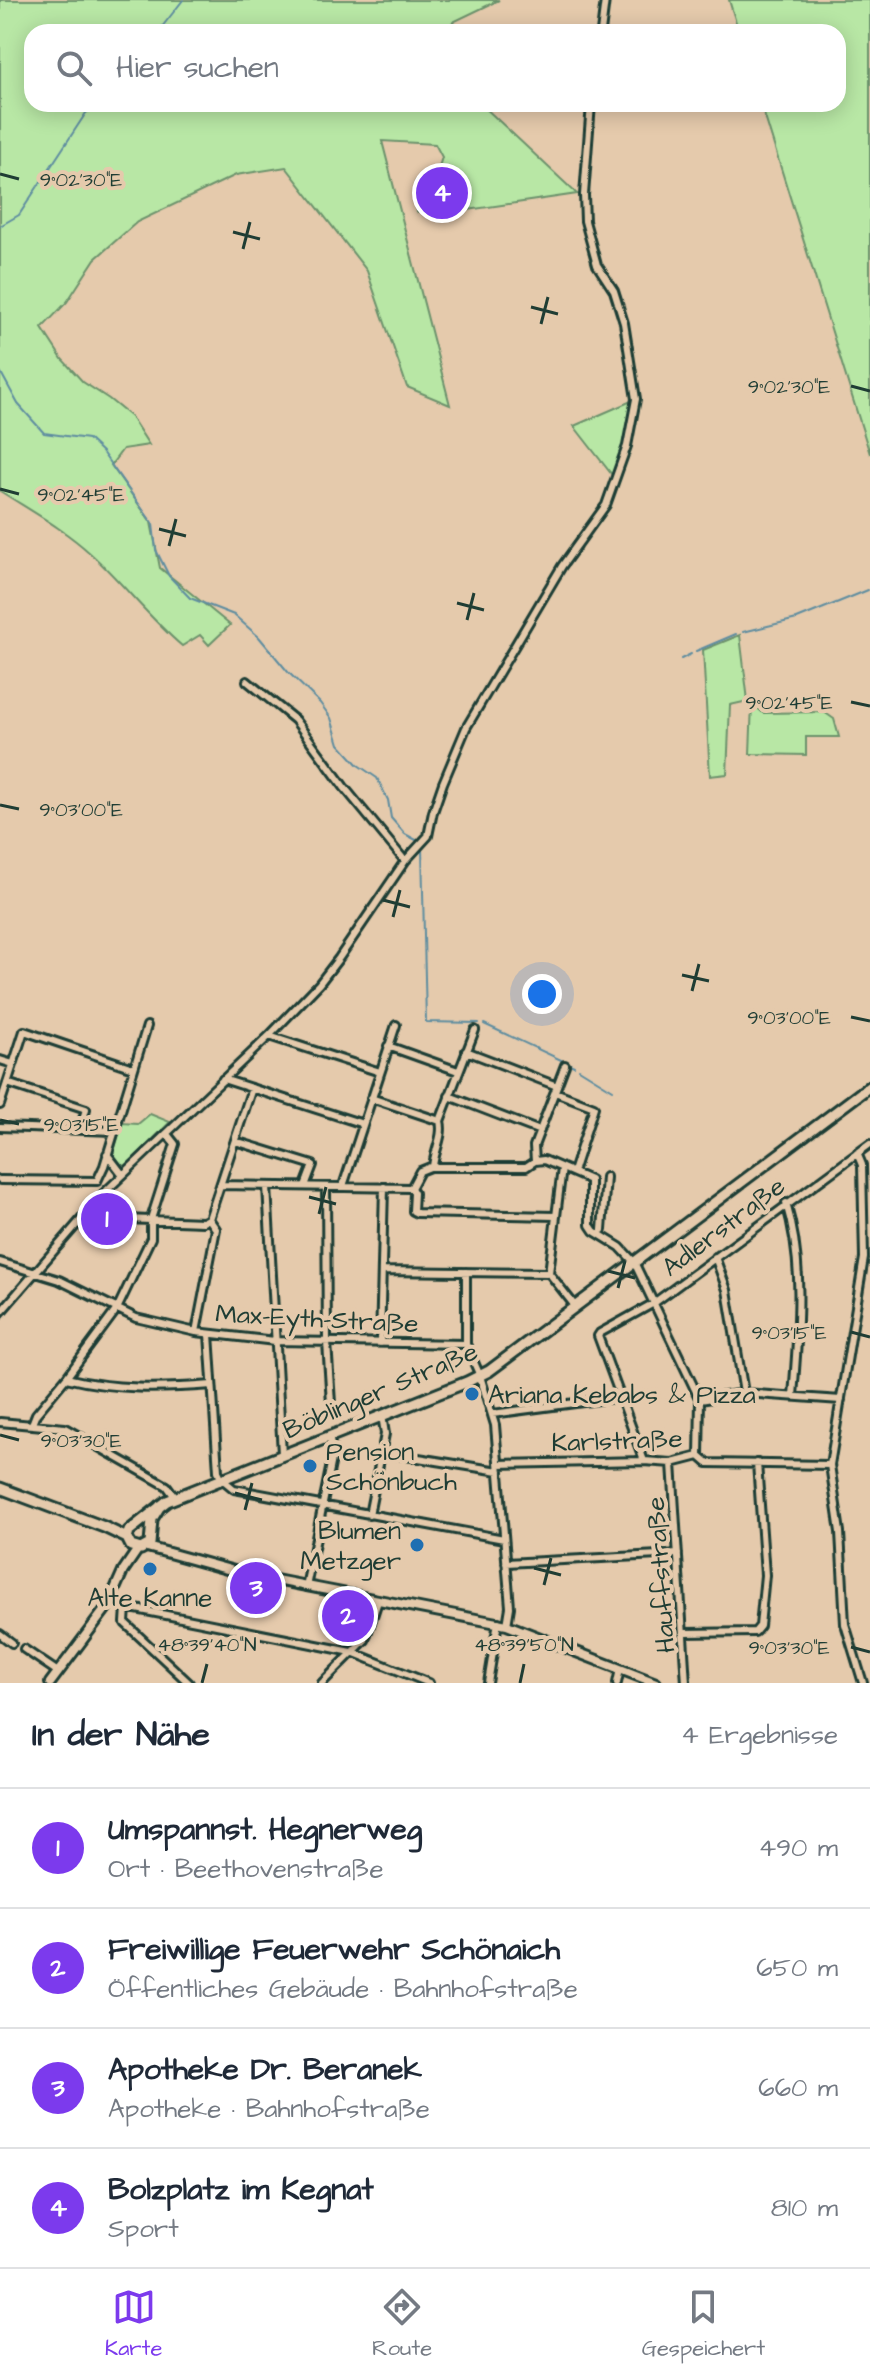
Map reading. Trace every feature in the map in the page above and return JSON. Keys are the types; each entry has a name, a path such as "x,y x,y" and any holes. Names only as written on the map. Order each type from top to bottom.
{"main road":[{"name":"Böblinger Straße","path":"137,1542 160,1506 175,1497 480,1376 870,1086"},
{"path":"0,1488 137,1542 144,1527"}],"street":[{"path":"602,24 605,0"},
{"path":"0,1313 99,1200 278,1027 339,958 405,861 428,836 451,762 486,691 562,566 606,505 632,425 636,399 629,344 614,291 597,265 585,221 590,112"},
{"path":"247,681 295,720 344,787 405,861"},
{"path":"343,1186 396,1025"},
{"path":"0,1180 93,1181 99,1178 147,1026"},
{"path":"433,1167 434,1154 443,1130 440,1121 475,1030"},
{"path":"0,1105 24,1031 133,1068"},
{"path":"269,1036 380,1072"},
{"path":"388,1046 458,1071"},
{"path":"466,1051 594,1107 573,1172"},
{"path":"0,1060 13,1064"},
{"path":"535,1161 534,1146 565,1065"},
{"path":"223,1079 363,1124"},
{"path":"7,1083 86,1109 80,1129"},
{"path":"99,1200 111,1215 117,1217 203,1222 209,1219 252,1088"},
{"path":"449,1096 540,1131"},
{"path":"371,1098 440,1121"},
{"path":"0,1127 114,1131"},
{"path":"32,1424 36,1414 117,1309 151,1238 151,1219 175,1144 167,1134"},
{"path":"235,1141 313,1165 305,1186"},
{"name":"Adlerstraße","path":"598,1336 654,1303 870,1144"},
{"path":"857,1153 862,1165 864,1258 830,1465 840,1532 845,1624 863,1683"},
{"path":"107,1154 123,1175"},
{"path":"411,1188 420,1171 433,1167 526,1167 544,1160 586,1176 592,1184 589,1218 594,1231 618,1246 634,1262 700,1400 699,1456"},
{"path":"562,1168 549,1273 575,1306"},
{"path":"602,1230 606,1177"},
{"path":"221,1185 411,1188"},
{"path":"267,1186 282,1454"},
{"path":"326,1187 327,1342 331,1403"},
{"path":"380,1343 384,1187"},
{"path":"411,1188 414,1193 413,1211 417,1213 555,1216"},
{"path":"786,1203 792,1223 799,1301 793,1396"},
{"path":"196,1332 216,1229 209,1219"},
{"path":"715,1257 727,1290 744,1393"},
{"name":"Max-Eyth-Straße","path":"0,1262 81,1289 136,1318 196,1332 275,1341 466,1344"},
{"path":"382,1271 549,1273"},
{"path":"466,1272 466,1344 492,1414 510,1607 502,1624 488,1683"},
{"path":"209,1334 218,1471 234,1489 504,1539"},
{"name":"Hauffstraße","path":"598,1336 644,1461"},
{"path":"66,1378 133,1389 212,1385"},
{"path":"700,1400 744,1393 841,1400"},
{"path":"492,1414 621,1397"},
{"path":"369,1515 385,1429 382,1415"},
{"path":"0,1422 65,1428 167,1486 175,1497"},
{"path":"306,1587 333,1452 329,1437"},
{"name":"Karlstraße","path":"381,1452 499,1467 644,1461 672,1463 699,1456 707,1463 830,1465"},
{"name":"Hauffstraße","path":"672,1463 686,1683"},
{"path":"685,1633 755,1632 760,1626 765,1575 757,1463"},
{"path":"50,1683 110,1601 137,1542 187,1559 306,1587 502,1624 617,1678 656,1683"},
{"path":"506,1563 678,1554"},
{"path":"110,1601 126,1607 352,1652 429,1683"},
{"path":"322,1683 365,1640 378,1601"},
{"path":"126,1607 125,1623 189,1683"},
{"path":"0,1634 12,1643"},
{"path":"24,1649 58,1672"}],"green space":[{"path":"0,0 499,0 451,24 24,24 24,112 490,112 577,194 468,210 465,204 417,212 415,183 420,176 451,175 449,171 438,170 442,157 435,144 382,141 450,405 407,387 367,271 286,167 236,175 137,222 95,259 67,302 42,328 62,359 83,382 131,417 149,445 123,449 111,465 151,522 160,568 230,625 209,645 200,635 182,646 81,545 0,491"},
{"path":"729,0 870,0 870,454 763,112 846,112 846,24 736,24"},
{"path":"636,399 616,480 574,426"},
{"path":"740,635 748,701 730,705 727,774 710,776 703,650"},
{"path":"752,703 763,713 824,712 834,719 839,737 806,737 806,755 750,754"},
{"path":"150,1114 170,1122 126,1166 121,1165 113,1155 122,1123 138,1124"}],"waterway":[{"path":"164,24 183,0"},
{"path":"0,226 19,215 87,112"},
{"path":"0,371 18,404 44,433 88,439 102,452 153,524 156,550 169,576 190,598 234,615 259,637 288,672 320,703 331,718 339,744 358,765 377,778 388,800 391,818 405,834 418,841"},
{"path":"743,632 797,619 868,590"},
{"path":"696,651 736,634"},
{"path":"681,659 691,654"},
{"path":"422,848 426,1022 479,1023"},
{"path":"484,1024 574,1066"},
{"path":"579,1069 613,1090"}],"place":[{"name":"Bolzplatz im Kegnat","path":"442,193"},
{"name":"Umspannst. Hegnerweg","path":"107,1219"},
{"name":"Ariana Kebabs & Pizza","path":"472,1394"},
{"name":"Pension Schönbuch","path":"310,1466"},
{"name":"Blumen Metzger","path":"417,1545"},
{"name":"Alte Kanne","path":"150,1569"},
{"name":"Apotheke Dr. Beranek","path":"256,1588"},
{"name":"Freiwillige Feuerwehr Schönaich","path":"348,1616"}]}
